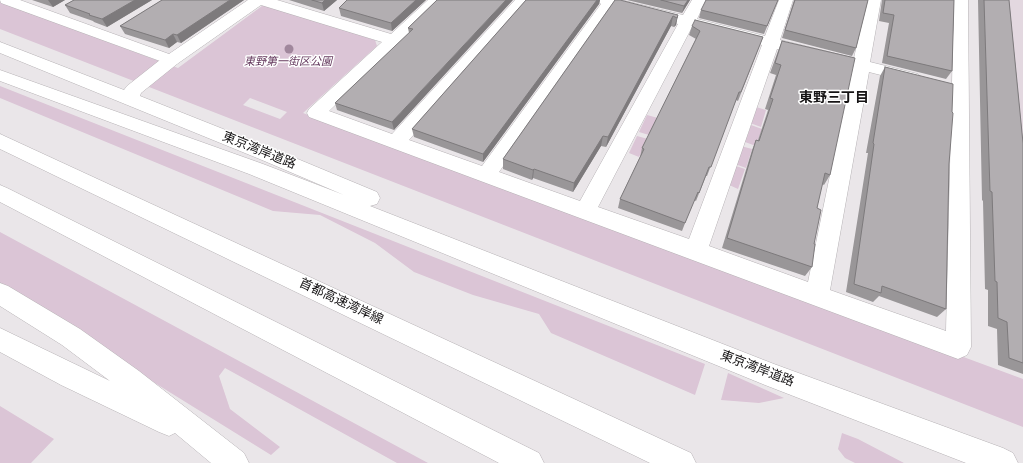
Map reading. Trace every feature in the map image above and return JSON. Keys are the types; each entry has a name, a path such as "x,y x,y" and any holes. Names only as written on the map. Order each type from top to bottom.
{"main road":[{"path":"6,0 51,16 114,32 171,60"},
{"path":"130,98 133,90 171,60 258,0"},
{"path":"262,0 331,14 393,40"},
{"path":"437,0 316,113 958,347 946,86 961,0"},
{"path":"396,142 523,0"},
{"path":"585,211 699,0"},
{"path":"696,251 786,0"},
{"path":"817,295 874,0"},
{"path":"486,175 608,1 946,86"},
{"path":"51,16 68,6"},
{"name":"東京湾岸道路","path":"0,47 276,158 395,210 511,271"},
{"name":"東京湾岸道路","path":"0,75 256,169 774,376 1003,463"},
{"name":"首都高速湾岸線","path":"0,142 681,463"},
{"path":"0,193 530,463"},
{"path":"0,293 71,337 130,380 234,463"},
{"path":"0,339 70,376 201,436"}],"shaded area":[{"path":"1006,0 1023,0 1023,199"}],"green space":[{"name":"東野第一街区公園","path":"0,2 178,68 262,6 269,6 375,40 377,46 303,113 1023,379 1023,427 0,29","holes":["250,98 287,112 280,119 243,105"]},
{"path":"0,86 705,364 695,395 551,333 539,314 473,295 414,272 375,243 320,215 273,211 0,98"},
{"path":"756,107 766,110 761,127 750,123"},
{"path":"647,115 658,118 649,135 639,132"},
{"path":"751,125 762,129 756,146 745,142"},
{"path":"637,136 648,139 639,157 629,153"},
{"path":"741,146 752,149 746,168 735,164"},
{"path":"733,165 745,169 738,189 727,184"},
{"path":"0,232 428,463 397,463 225,368 219,376 230,409 280,447 271,455 0,287"},
{"path":"728,373 784,398 759,403 721,400"},
{"path":"0,406 54,439 31,463 0,463"},
{"path":"842,433 858,439 904,463 855,463 845,458 838,449"}],"building":[{"path":"74,0 135,0 102,19 65,5"},
{"path":"162,0 230,0 177,35 173,34 165,40 120,26"},
{"path":"312,0 325,0 322,3"},
{"path":"347,0 416,0 391,23 339,8"},
{"path":"437,0 506,0 392,122 335,103 413,29 408,28"},
{"path":"526,0 597,0 483,154 412,129"},
{"path":"615,0 678,15 677,18 673,16 608,137 603,136 574,183 503,159"},
{"path":"661,0 688,0 684,6"},
{"path":"706,0 778,0 767,26 701,10"},
{"path":"795,0 868,0 856,48 785,30"},
{"path":"885,0 954,0 952,71 887,56 894,15 883,13"},
{"path":"984,0 1009,0 1023,143 1023,363 1009,358 1007,322 998,318 997,282 995,281 992,192 990,191"},
{"path":"695,20 763,37 741,92 739,92 711,167 709,167 685,223 620,199 644,149 642,148 700,31 692,26"},
{"path":"782,41 855,58 830,175 825,173 817,208 821,210 814,244 812,267 727,238 756,140 759,141 773,99 770,98 781,65 775,63"},
{"path":"885,67 953,84 953,113 949,164 946,309 882,286 881,293 854,284"}],"district":[{"name":"東野三丁目","path":"834,98"}]}
